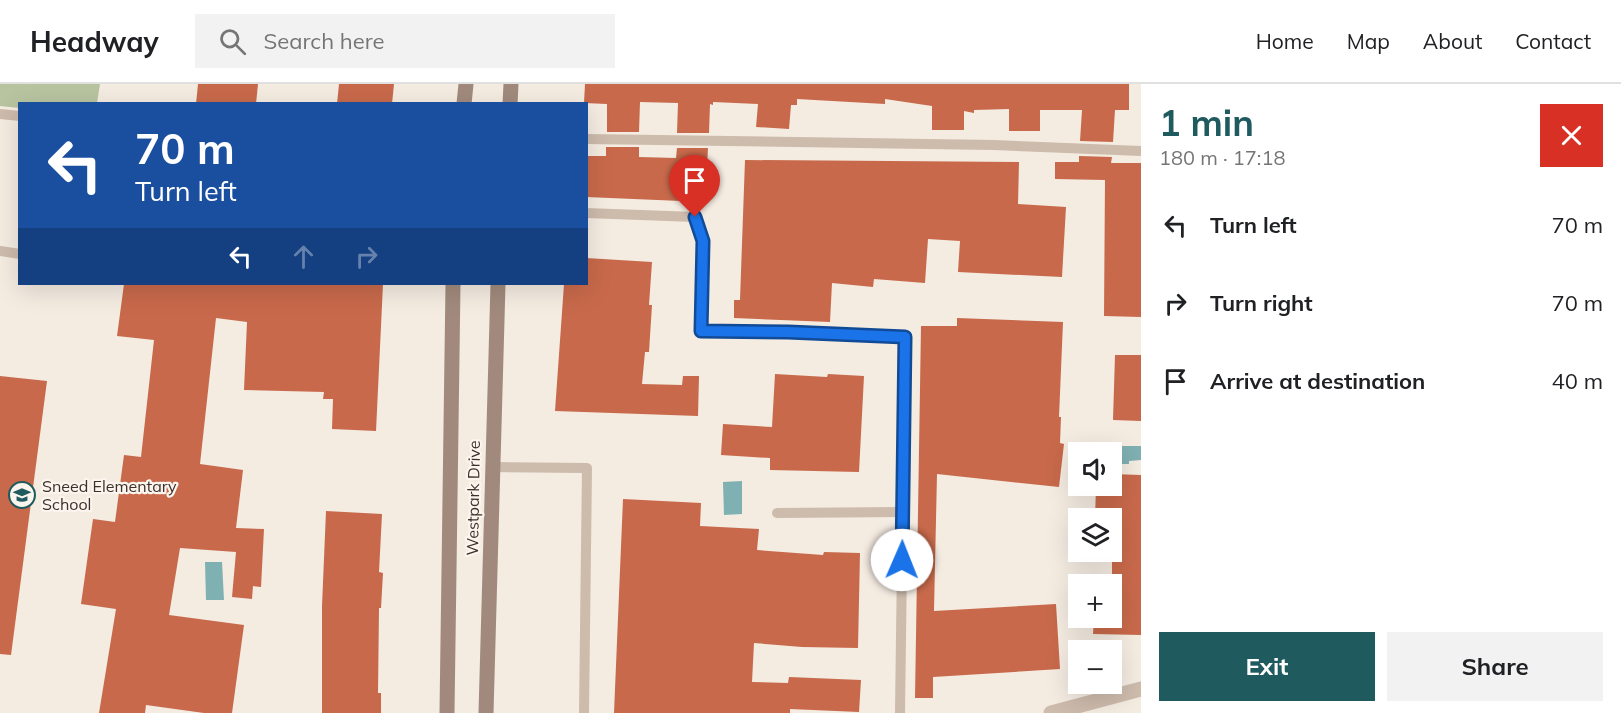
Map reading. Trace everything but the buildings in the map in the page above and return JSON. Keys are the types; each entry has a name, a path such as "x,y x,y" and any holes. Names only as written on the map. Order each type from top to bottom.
{"main road":[{"path":"464,102 466,84"},
{"path":"510,102 511,84"},
{"name":"Westpark Drive","path":"447,713 453,285"},
{"name":"Westpark Drive","path":"486,713 498,285"}],"street":[{"path":"1052,713 1141,689"}],"lane":[{"path":"0,114 18,116"},
{"path":"588,139 994,145 1141,151"},
{"path":"588,213 695,217 703,241 701,331 905,337 900,713"},
{"path":"0,251 18,254"},
{"path":"492,467 587,468 584,713"},
{"path":"777,513 903,512"}],"green space":[{"path":"0,84 100,84 97,102 18,102 18,108 0,106"}],"water":[{"path":"1122,446 1141,446 1141,460 1129,461 1129,464 1122,464"},
{"path":"742,481 742,514 724,515 723,482"},
{"path":"205,562 222,562 224,600 206,600"}],"place":[{"name":"Sneed Elementary School","path":"22,495"}],"route":[{"path":"695,217 703,241 701,331 905,337 902,560"}]}
